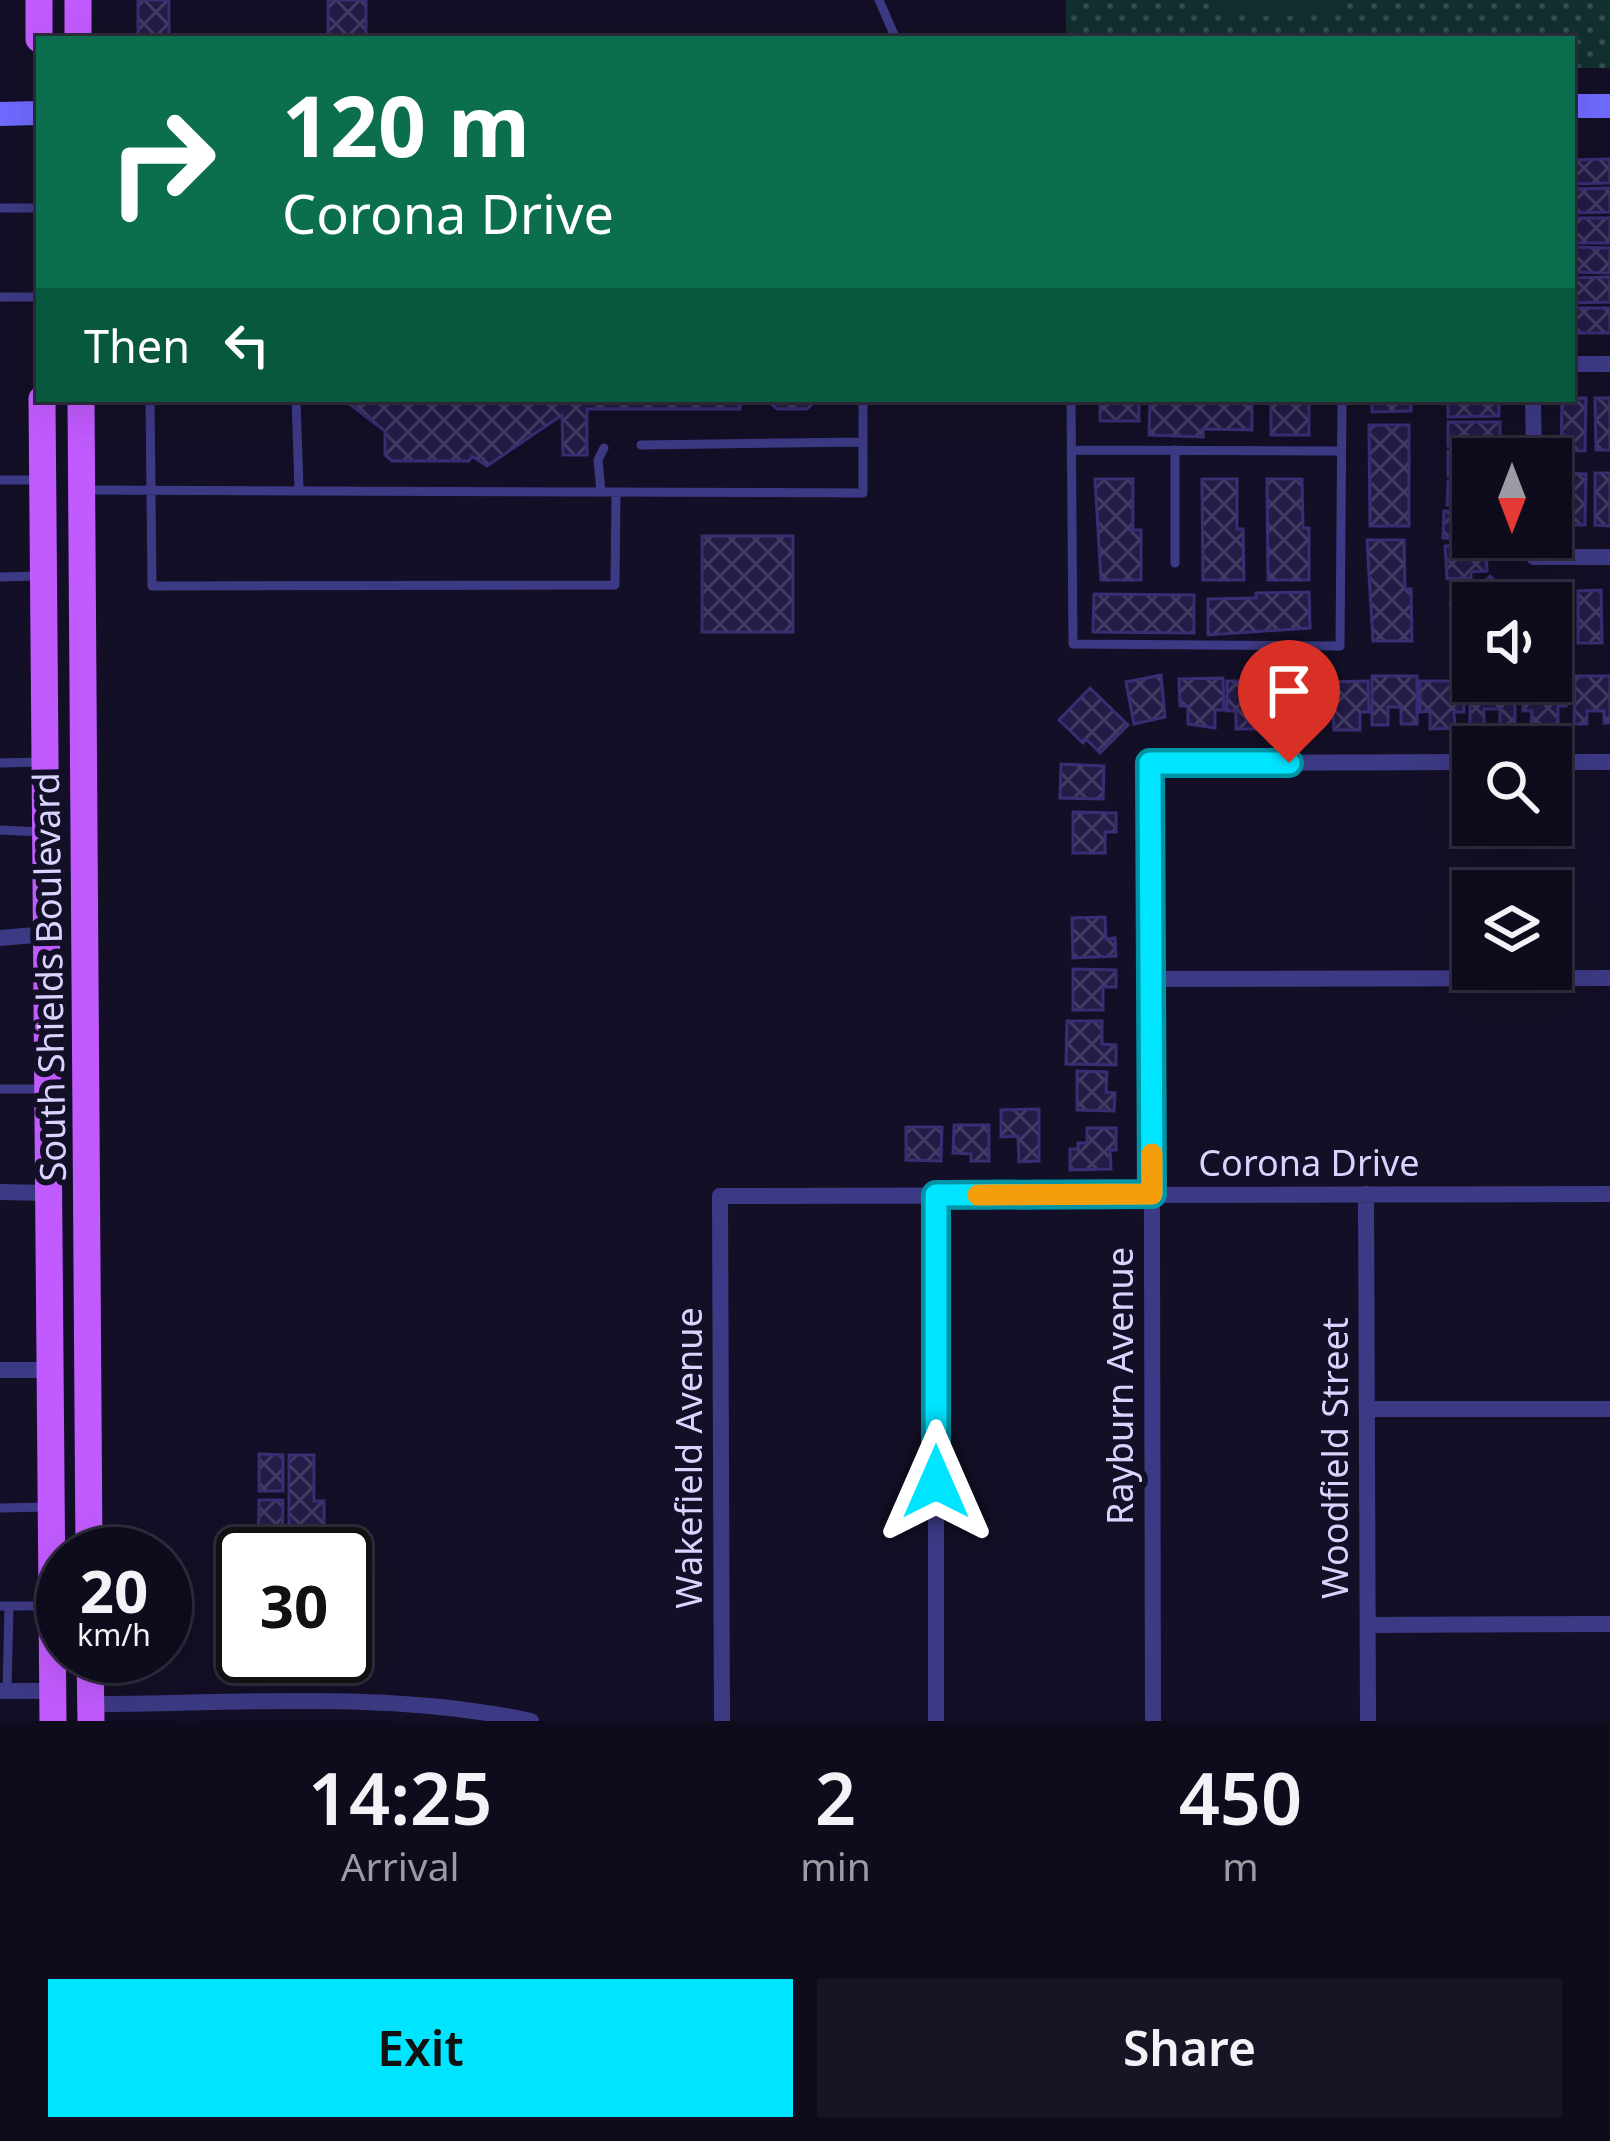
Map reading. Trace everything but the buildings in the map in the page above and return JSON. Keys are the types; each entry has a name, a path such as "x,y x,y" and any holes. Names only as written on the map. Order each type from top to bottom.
{"main road":[{"path":"40,0 40,36"},
{"path":"78,0 78,36"},
{"path":"1575,106 1610,106"},
{"path":"0,114 36,113"},
{"name":"South Shields Boulevard","path":"42,402 51,1527"},
{"name":"South Shields Boulevard","path":"81,402 89,1527"},
{"path":"42,480 81,490"},
{"path":"48,1118 87,1118"},
{"name":"South Shields Boulevard","path":"53,1683 53,1721"},
{"path":"53,1690 90,1713"}],"street":[{"path":"1575,364 1610,364"},
{"path":"1533,402 1534,438"},
{"path":"1572,557 1610,557"},
{"name":"Rayburn Avenue","path":"1153,1721 1150,763 1452,762"},
{"path":"1572,762 1610,762"},
{"path":"0,938 46,934"},
{"path":"1151,979 1610,978"},
{"path":"0,1192 48,1193"},
{"name":"Woodfield Street","path":"1366,1194 1368,1721"},
{"name":"Corona Drive","path":"720,1196 1610,1194"},
{"path":"936,1195 936,1721"},
{"name":"Wakefield Avenue","path":"720,1196 722,1721"},
{"path":"0,1370 50,1370"},
{"path":"1368,1409 1610,1408"},
{"path":"1368,1625 1610,1624"},
{"path":"4,1691 53,1690"},
{"path":"90,1713 446,1705 531,1721"}],"lane":[{"path":"879,0 895,36"},
{"path":"0,208 36,208"},
{"path":"0,297 36,298"},
{"path":"150,402 152,586 615,585 616,492"},
{"path":"296,402 298,490"},
{"path":"81,490 863,493 863,402"},
{"path":"1071,402 1073,644 1340,646 1342,402"},
{"path":"640,445 863,442"},
{"path":"601,492 598,460 604,448"},
{"path":"1071,450 1341,451"},
{"path":"1175,450 1175,563"},
{"path":"0,480 42,480"},
{"path":"0,577 43,575"},
{"path":"0,762 45,762"},
{"path":"0,830 46,832"},
{"path":"0,1089 47,1089"},
{"path":"0,1508 51,1507"},
{"path":"4,1691 4,1606 36,1606"}],"green space":[{"path":"1066,0 1610,0 1610,68 1575,68 1575,36 1066,36"},
{"path":"1202,0 1339,0 1339,14 1247,15"}],"slow traffic":[{"path":"978,1195 1152,1194 1152,1154"}],"route":[{"path":"936,1482 936,1195 1152,1194 1150,763 1289,763"}]}
